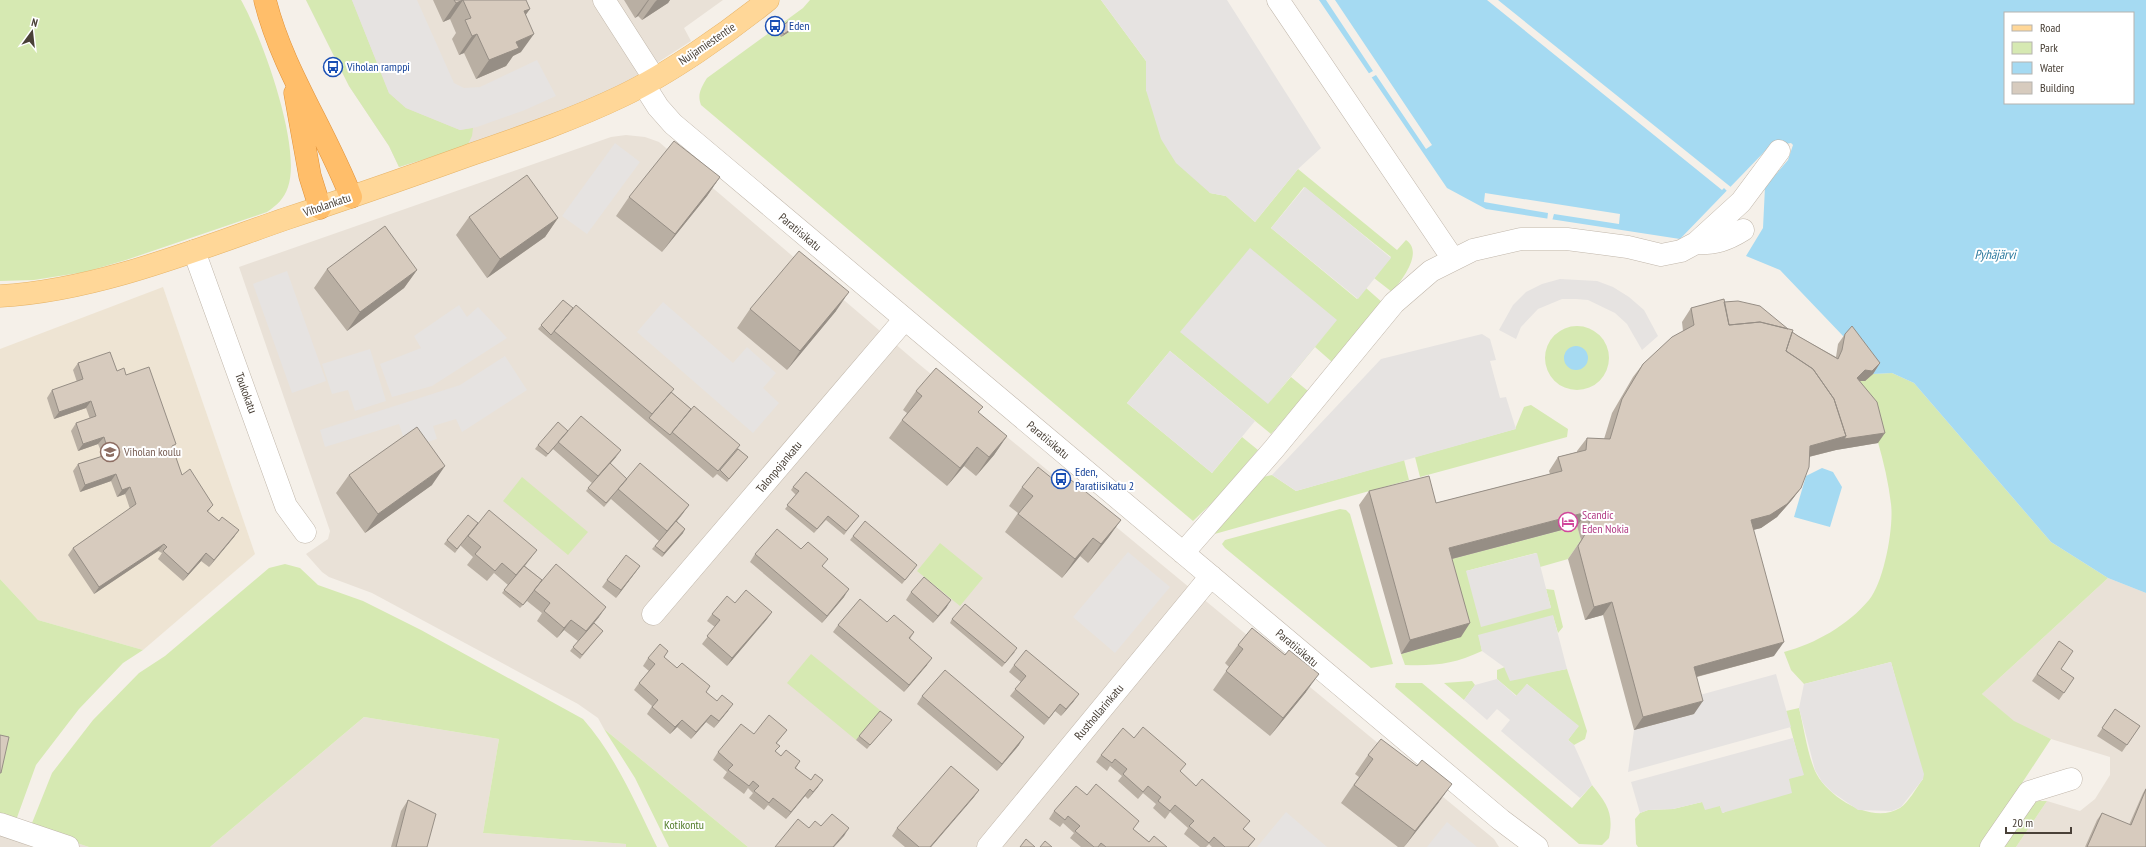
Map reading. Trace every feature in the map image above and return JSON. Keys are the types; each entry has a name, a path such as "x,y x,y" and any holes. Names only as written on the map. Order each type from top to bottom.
{"highway":[{"path":"264,4 292,72 323,132 351,197"},
{"path":"292,72 310,176 320,208"}],"main road":[{"name":"Nuijamiestentie","path":"649,81 727,31 768,0"},
{"name":"Viholankatu","path":"0,296 46,291 118,274 194,251 320,208 569,119 622,96 649,81"}],"street":[{"name":"Paratiisikatu","path":"604,0 649,81 658,107 673,124 904,320 1501,820 1537,847"},
{"path":"1278,0 1453,259"},
{"path":"1183,553 1274,449 1394,303 1431,271 1473,250 1521,239 1567,239 1628,247 1662,255 1681,251 1696,243 1741,202 1779,151"},
{"path":"1696,243 1712,244 1727,240 1742,230"},
{"name":"Toukokatu","path":"194,251 286,506 305,532"},
{"name":"Talonpojankatu","path":"653,614 904,320"},
{"name":"Rusthollarinkatu","path":"988,847 1211,576"},
{"path":"1991,847 2030,792 2071,779"},
{"path":"0,824 68,847"}],"shaded area":[{"path":"306,0 723,0 684,28 691,41 635,77 581,104 509,132 399,167 389,146 349,86"},
{"path":"352,0 417,0 454,83 464,88 480,87 537,60 556,96 525,110 477,127 460,130 406,108 389,93"},
{"path":"1101,0 1227,0 1321,148 1298,169 1255,222 1226,196 1210,193 1176,163 1161,139 1146,90 1146,61"},
{"path":"626,135 645,137 659,142 914,360 1494,839 1499,847 748,847 604,729 598,718 578,704 372,593 329,577 322,572 306,554 328,539 330,531 239,267 611,137"},
{"path":"615,143 640,162 587,234 562,216"},
{"path":"1305,187 1391,258 1358,299 1271,228"},
{"path":"1250,248 1337,320 1268,404 1180,332"},
{"path":"287,271 326,381 292,393 253,284"},
{"path":"1560,279 1597,281 1613,287 1629,297 1644,310 1658,336 1642,350 1627,324 1615,313 1588,300 1576,299 1562,299 1538,309 1521,327 1516,339 1499,330 1513,305 1526,292 1542,284"},
{"name":"Viholan koulu","path":"163,287 255,554 143,650 38,620 0,579 0,349"},
{"path":"663,302 733,363 747,347 776,373 763,388 779,403 753,433 637,332"},
{"path":"459,305 467,317 478,307 507,338 432,386 392,397 380,364 421,348 414,336"},
{"path":"1482,334 1490,339 1496,360 1490,361 1500,398 1506,397 1516,429 1296,491 1272,475 1381,359"},
{"path":"370,349 386,401 355,411 348,390 332,394 322,364"},
{"path":"1170,351 1255,421 1212,473 1127,403"},
{"path":"505,356 527,390 462,432 456,419 433,426 437,439 407,448 399,424 325,447 320,430 460,385"},
{"path":"1128,552 1170,587 1115,653 1073,617"},
{"path":"1537,553 1551,608 1481,627 1466,571"},
{"path":"2108,578 2146,593 2146,847 2016,847 2047,801 2080,811 2095,799 2110,775 2110,757 2051,739 2014,722 1982,694"},
{"path":"1553,615 1567,669 1510,681 1504,667 1482,651 1478,635"},
{"path":"1891,662 1924,774 1923,779 1901,807 1892,811 1858,810 1832,792 1822,782 1815,770 1799,708 1804,684"},
{"path":"1776,674 1791,727 1628,772 1634,730 1694,714 1689,698"},
{"path":"1497,679 1516,696 1527,684 1579,726 1568,740 1574,745 1592,785 1580,798 1501,731 1510,720 1497,709 1487,720 1464,700 1475,685"},
{"path":"364,717 499,739 483,833 626,844 626,847 210,847"},
{"path":"1793,738 1804,775 1789,779 1792,793 1722,813 1720,806 1705,810 1702,802 1673,809 1648,810 1640,813 1631,782"},
{"path":"1286,812 1327,847 1257,847"},
{"path":"0,818 89,847 0,847"},
{"path":"1447,822 1477,847 1427,847"}],"green space":[{"path":"0,0 241,0 250,17 269,65 285,120 290,146 291,169 288,187 282,198 267,212 126,260 85,272 34,280 0,281"},
{"path":"306,0 352,0 389,93 406,108 460,130 473,128 472,136 467,146 399,167 389,146 349,86"},
{"path":"810,0 1101,0 1146,61 1146,90 1210,193 1226,196 1255,222 1298,169 1397,250 1406,240 1411,245 1413,252 1410,266 1392,292 1374,278 1391,257 1304,187 1271,228 1357,299 1366,288 1383,303 1332,362 1315,347 1337,320 1268,404 1291,377 1308,391 1271,434 1170,351 1127,403 1212,473 1242,437 1258,450 1218,497 1193,521 701,105 699,98 700,91 707,78 803,8"},
{"path":"1577,326 1595,332 1603,340 1609,358 1603,376 1595,384 1577,390 1559,384 1551,376 1545,358 1551,340 1559,332"},
{"path":"1892,373 1914,383 2051,542 2108,578 1982,694 2014,721 2051,739 1980,847 1638,847 1636,844 1635,819 1640,813 1648,810 1673,809 1702,802 1720,806 1723,813 1789,778 1803,775 1786,711 1799,708 1815,771 1829,790 1852,806 1864,811 1877,813 1889,812 1900,808 1909,799 1923,779 1891,662 1804,684 1791,670 1784,652 1819,639 1851,618 1869,600 1879,581 1887,554 1892,514 1891,504 1886,473 1878,441 1857,381 1873,374"},
{"path":"1531,405 1568,429 1567,437 1420,477 1415,457 1515,429 1524,407"},
{"path":"1404,460 1409,480 1211,535 1263,477 1272,475 1296,491"},
{"path":"522,477 588,532 568,555 503,501"},
{"path":"1340,509 1346,510 1350,514 1393,664 1371,668 1222,544 1225,540"},
{"path":"1577,526 1581,540 1568,559 1540,567 1536,553 1466,571 1551,608 1546,589 1554,590 1563,627 1558,633 1553,616 1479,636 1482,651 1463,659 1436,664 1405,665 1401,654 1460,637 1440,562"},
{"path":"940,543 983,578 960,606 917,571"},
{"path":"285,564 300,568 318,585 363,601 421,630 583,719 595,733 615,764 657,847 626,847 626,844 483,833 499,739 364,717 210,847 89,847 30,828 52,773 93,720 139,673 165,656 269,568"},
{"path":"0,579 38,620 143,650 123,663 79,709 36,765 15,823 0,818"},
{"path":"811,654 881,711 856,740 787,683"},
{"path":"1505,667 1510,679 1567,669 1587,731 1585,739 1574,745 1568,740 1578,726 1527,684 1517,696 1497,679 1497,670"},
{"path":"1472,681 1475,685 1464,700 1444,683"},
{"path":"1396,683 1422,683 1572,808 1592,785 1602,798 1610,815 1611,822 1609,838 1602,845 1579,844 1395,687"},
{"name":"Kotikontu","path":"604,729 748,847 669,847 635,778"},
{"path":"2039,801 2047,801 2016,847 2000,847 2030,804"}],"water":[{"name":"Pyhäjärvi","path":"1319,0 2146,0 2146,593 2108,578 2051,542 1914,383 1892,373 1873,374 1844,337 1780,270 1746,256 1763,228 1765,187 1788,160 1793,145 1791,143 1769,147 1680,239 1486,209 1447,188"},
{"path":"1576,346 1581,347 1587,353 1587,363 1581,369 1576,370 1571,369 1565,363 1564,358 1565,353 1571,347"},
{"path":"1822,468 1833,472 1842,487 1830,527 1794,517 1806,476"}],"pier":[{"path":"1326,0 1335,0 1432,145 1426,149 1376,75 1369,79 1366,75 1373,71"},
{"path":"1487,0 1498,0 1732,188 1728,192 1724,188 1722,190"},
{"path":"1485,193 1620,214 1619,224 1554,214 1552,221 1547,221 1548,213 1484,202"}],"building":[{"path":"454,0 463,0 456,3"},
{"path":"463,0 526,0 530,9 524,11 534,34 516,42 519,48 489,60 477,34 472,36 465,20 471,18"},
{"path":"790,20 795,26 784,34 780,28"},
{"path":"674,141 720,177 675,234 629,197"},
{"path":"527,175 558,218 500,259 469,217"},
{"path":"385,226 417,270 360,312 327,269"},
{"path":"799,251 849,292 800,351 750,309"},
{"name":"Scandic Eden Nokia","path":"1724,299 1729,325 1760,322 1793,330 1786,351 1813,369 1834,399 1846,436 1810,446 1809,467 1801,488 1787,504 1770,515 1751,520 1784,642 1694,667 1703,701 1643,717 1612,602 1594,607 1578,546 1590,526 1587,512 1449,548 1470,623 1410,640 1369,491 1429,476 1436,503 1562,471 1558,457 1586,450 1587,438 1610,439 1622,399 1643,364 1672,337 1694,325 1691,308"},
{"path":"563,300 573,308 551,335 541,325"},
{"path":"1738,301 1760,306 1788,329 1760,322 1729,325 1724,302"},
{"path":"576,305 674,389 652,414 554,331"},
{"path":"1852,326 1880,363 1872,371 1865,370 1857,378 1877,402 1885,433 1844,439 1846,436 1834,399 1813,369 1786,351 1792,332 1838,359 1842,350 1845,334"},
{"path":"110,352 117,371 124,368 126,375 149,367 176,444 172,446 182,475 190,469 213,505 207,511 219,521 222,517 239,530 214,560 206,553 188,574 163,551 167,547 164,544 99,587 73,548 136,504 130,487 122,490 116,474 85,485 78,464 109,454 104,437 83,444 76,423 96,416 91,401 59,412 52,390 83,379 78,363"},
{"path":"936,368 983,407 978,412 1007,436 989,457 977,447 960,468 902,420 922,396 916,391"},
{"path":"671,392 691,409 670,435 649,418"},
{"path":"694,406 740,445 718,471 672,432"},
{"path":"581,416 621,450 598,476 558,442"},
{"path":"558,422 568,431 548,454 538,445"},
{"path":"417,427 445,466 378,514 349,475"},
{"path":"738,449 748,457 729,479 720,470"},
{"path":"610,463 627,479 606,503 588,488"},
{"path":"640,463 689,505 667,531 618,489"},
{"path":"1038,467 1064,488 1071,480 1121,520 1101,544 1093,538 1075,559 1018,514 1033,496 1022,487"},
{"path":"806,472 859,516 846,531 828,516 817,529 787,505 799,491 793,487"},
{"path":"489,510 537,550 516,575 502,563 495,571 475,554 481,547 468,536"},
{"path":"468,515 478,523 457,549 447,540"},
{"path":"676,521 685,529 664,553 655,546"},
{"path":"865,521 917,565 905,580 853,536"},
{"path":"777,529 801,549 808,542 828,559 822,566 849,589 827,616 755,554"},
{"path":"626,555 640,566 621,590 607,580"},
{"path":"556,564 606,607 586,631 571,620 564,628 544,611 550,603 534,590"},
{"path":"524,566 542,580 523,605 504,590"},
{"path":"924,577 951,600 938,616 911,592"},
{"path":"746,590 772,612 732,658 707,636 720,620 712,614 727,596 735,603"},
{"path":"860,599 887,622 894,615 914,632 909,638 932,658 909,685 838,625"},
{"path":"965,604 1017,648 1005,663 952,619"},
{"path":"594,623 603,631 582,655 573,647"},
{"path":"1252,628 1285,655 1289,650 1319,674 1283,718 1226,671 1243,649 1238,645"},
{"path":"2059,641 2073,651 2061,669 2074,678 2064,693 2037,674"},
{"path":"660,644 668,651 664,657 677,668 682,663 710,686 706,692 717,701 722,695 733,704 719,721 711,715 696,732 682,720 675,727 652,707 658,700 639,683 655,664 648,658"},
{"path":"1026,650 1079,694 1066,709 1060,704 1049,718 1015,689 1026,676 1014,665"},
{"path":"945,670 1024,737 1002,764 922,696"},
{"path":"2115,709 2140,726 2127,745 2102,728"},
{"path":"880,711 892,720 870,745 859,736"},
{"path":"769,715 787,730 776,743 780,746 775,751 781,756 786,750 800,761 795,768 811,780 815,774 823,780 813,792 810,789 791,812 773,798 769,803 754,791 759,786 753,781 749,786 728,770 733,765 718,752 741,724 754,734"},
{"path":"1143,727 1186,764 1180,771 1196,786 1202,779 1250,821 1243,829 1255,839 1248,847 1225,847 1214,837 1209,843 1189,826 1194,821 1175,805 1170,811 1158,801 1161,797 1148,786 1143,792 1123,774 1127,769 1115,759 1112,763 1101,755 1123,728 1134,738"},
{"path":"0,735 9,737 1,773 0,773"},
{"path":"1381,739 1417,766 1422,760 1452,784 1415,831 1354,785 1373,759 1368,755"},
{"path":"951,766 979,790 930,847 919,847 897,828"},
{"path":"1096,784 1139,821 1133,829 1149,842 1154,836 1167,847 1106,847 1101,843 1098,847 1094,847 1075,831 1080,826 1068,816 1065,820 1054,811 1076,786 1087,795"},
{"path":"2146,789 2146,847 2087,847 2102,813 2131,825"},
{"path":"408,800 436,814 427,847 396,847"},
{"path":"832,814 849,828 833,847 775,847 798,819 809,828 815,821 821,826"},
{"path":"1026,839 1035,847 1020,847"},
{"path":"1045,841 1052,847 1040,847"}],"place":[{"name":"Eden","path":"775,26"},
{"name":"Viholan ramppi","path":"333,67"},
{"name":"Viholan koulu","path":"110,452"},
{"name":"Eden, Paratiisikatu 2","path":"1061,479"},
{"name":"Scandic Eden Nokia","path":"1568,522"}]}
